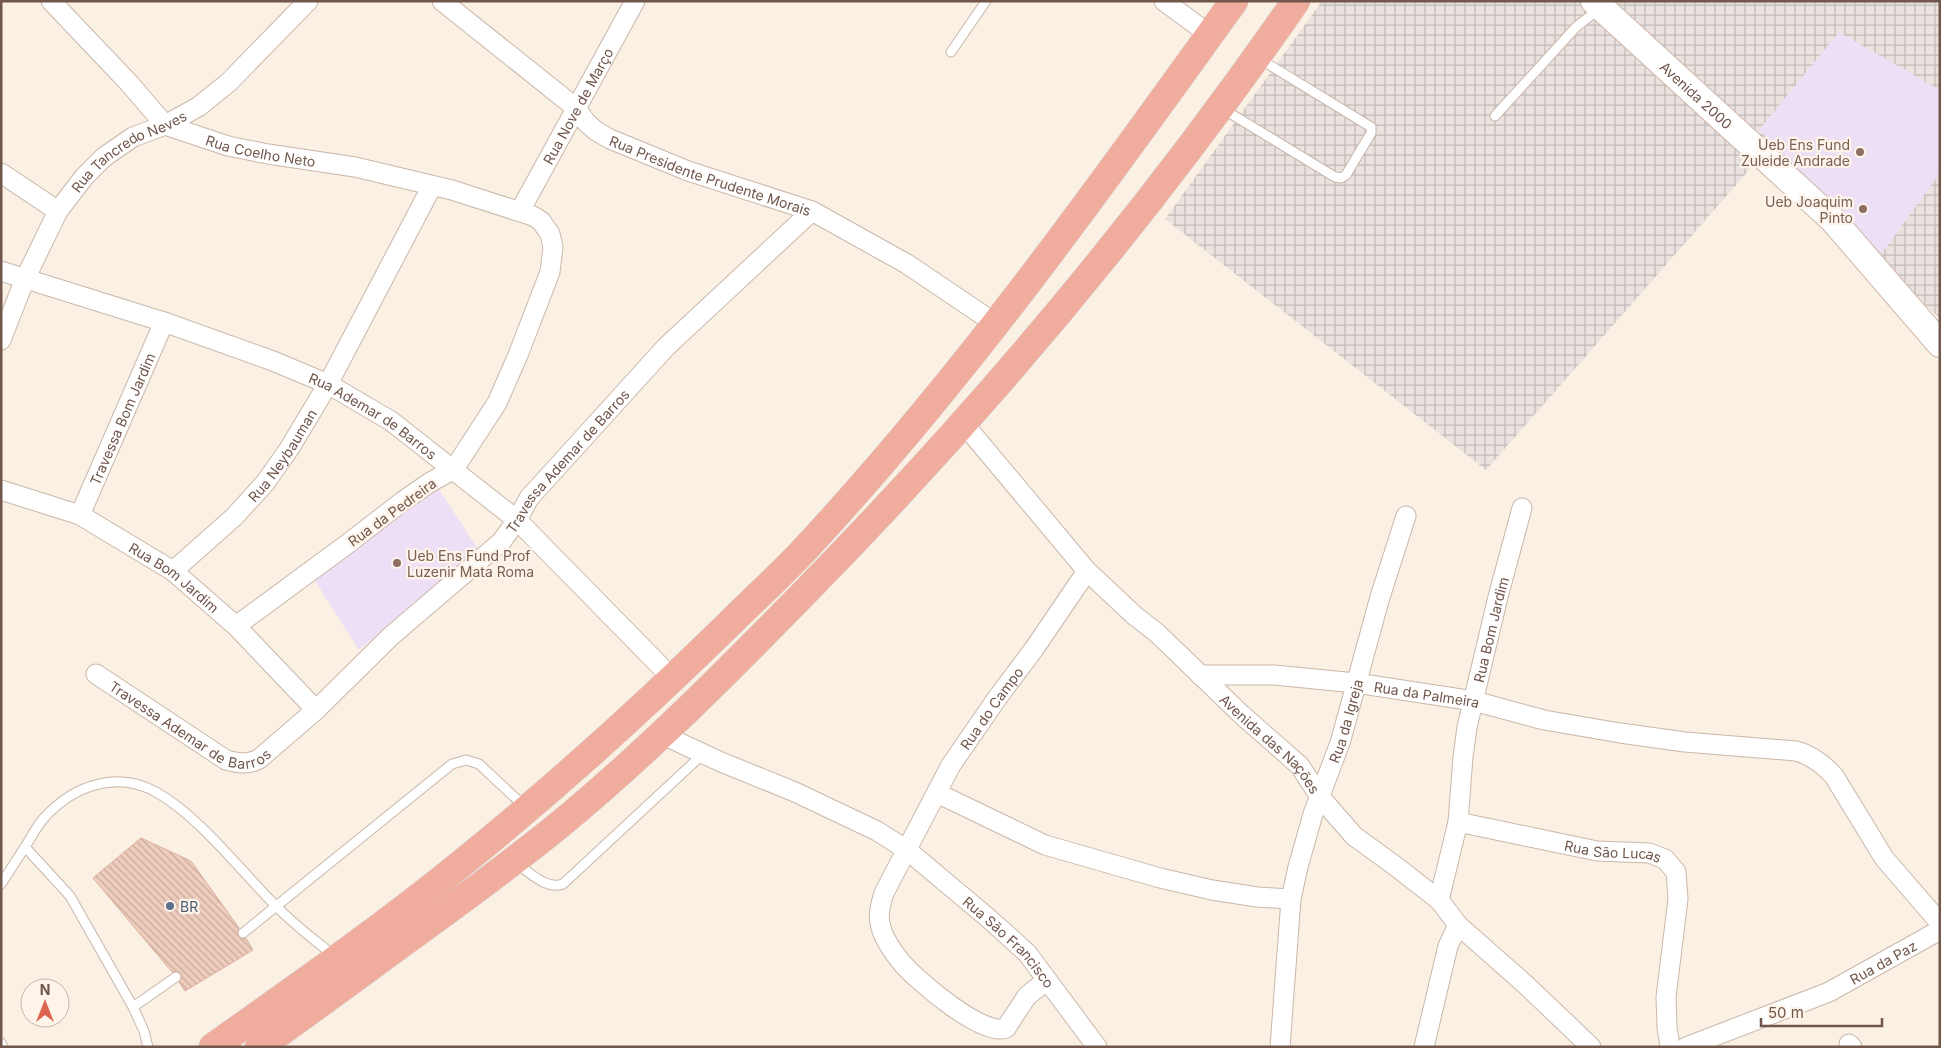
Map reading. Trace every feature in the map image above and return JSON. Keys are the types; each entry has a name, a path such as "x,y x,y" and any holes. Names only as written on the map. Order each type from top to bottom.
{"highway":[{"path":"213,1047 337,959 451,872 526,809 673,679 804,551 942,393 996,324 1234,1"},
{"path":"259,1047 459,902 565,820 661,734 759,640 964,424 1108,250 1221,107 1296,1"}],"street":[{"path":"51,1 129,83 165,125"},
{"name":"Rua Tancredo Neves","path":"1,340 24,279 58,211 84,177 104,157 133,136 165,125 198,107 228,83 308,1"},
{"name":"Rua Presidente Prudente Morais","path":"442,1 576,108 586,122 596,131 610,139 688,171 812,211 907,264 996,324"},
{"name":"Rua Nove de Março","path":"520,211 635,1"},
{"path":"1164,1 1210,35"},
{"name":"Avenida 2000","path":"1598,4 1833,220 1940,344"},
{"name":"Rua Coelho Neto","path":"165,125 228,146 355,167 452,190 520,211"},
{"path":"1,173 58,211"},
{"name":"Rua Neybauman","path":"173,571 234,517 265,483 289,449 328,384 432,186"},
{"name":"Rua da Pedreira","path":"236,626 403,501 454,469 497,403 550,272 553,247 550,234 541,221 520,211"},
{"name":"Travessa Ademar de Barros","path":"96,674 218,756 243,764 251,763 259,758 316,710 391,636 501,542 517,520 529,498 666,347 812,211"},
{"name":"Rua Ademar de Barros","path":"1,271 164,322 274,361 328,384 390,421 517,520 673,679"},
{"name":"Travessa Bom Jardim","path":"80,515 164,322"},
{"name":"Avenida das Nações","path":"964,424 1087,571 1134,616 1157,633 1242,715 1300,766 1320,797 1354,836 1394,864 1439,900 1458,925 1508,968 1591,1047"},
{"name":"Rua Bom Jardim","path":"1,490 80,515 173,571 236,626 316,710"},
{"name":"Rua Bom Jardim","path":"1439,900 1458,822 1467,727 1498,596 1522,508"},
{"name":"Rua da Igreja","path":"1280,1047 1291,899 1307,834 1340,743 1380,596 1406,516"},
{"name":"Rua do Campo","path":"1047,980 1027,996 1006,1028 992,1030 948,1004 915,977 891,947 880,923 881,902 951,765 1087,571"},
{"name":"Rua da Palmeira","path":"1200,675 1274,675 1356,684 1474,701 1544,720 1620,733 1684,742 1796,751 1806,754 1826,767 1834,776 1884,858 1940,923"},
{"path":"661,734 795,792 877,831 907,850"},
{"path":"937,793 1045,846 1185,884 1257,897 1291,899"},
{"name":"Rua São Lucas","path":"1458,822 1597,851 1649,853 1665,859 1676,872 1678,899 1666,997 1670,1047"},
{"name":"Rua São Francisco","path":"907,850 988,916 1027,953 1097,1047"},
{"path":"1424,1047 1448,946 1458,925"},
{"name":"Rua da Paz","path":"1686,1047 1829,992 1940,930"}],"lane":[{"path":"950,52 986,1"},
{"path":"1495,116 1598,4"},
{"path":"1221,107 1335,177 1341,178 1346,175 1371,132 1371,127 1257,57"},
{"path":"513,860 548,885 556,887 563,884 704,754"},
{"path":"243,933 452,764 466,760 479,764 526,809"},
{"path":"1,884 43,819 63,801 84,788 103,782 131,783 155,792 173,804 211,837 276,907 337,959"},
{"path":"25,847 70,896 133,1007 144,1031 148,1047"},
{"path":"133,1007 176,977"},
{"path":"1,1043 3,1047"}],"shaded area":[{"path":"1322,1 1940,1 1940,318 1758,160 1486,470 1165,219"},
{"name":"Ueb Ens Fund Zuleide Andrade","path":"1839,32 1940,90 1940,173 1880,256 1759,130"},
{"name":"Ueb Ens Fund Prof Luzenir Mata Roma","path":"436,485 478,549 359,650 312,576"}],"building":[{"name":"BR","path":"141,838 191,861 239,928 237,931 238,937 241,939 246,938 253,950 185,991 179,982 182,977 181,973 172,972 93,878"}],"place":[{"name":"Ueb Ens Fund Zuleide Andrade","path":"1860,152"},
{"name":"Ueb Joaquim Pinto","path":"1863,209"},
{"name":"Ueb Ens Fund Prof Luzenir Mata Roma","path":"397,563"},
{"name":"BR","path":"170,906"}]}
